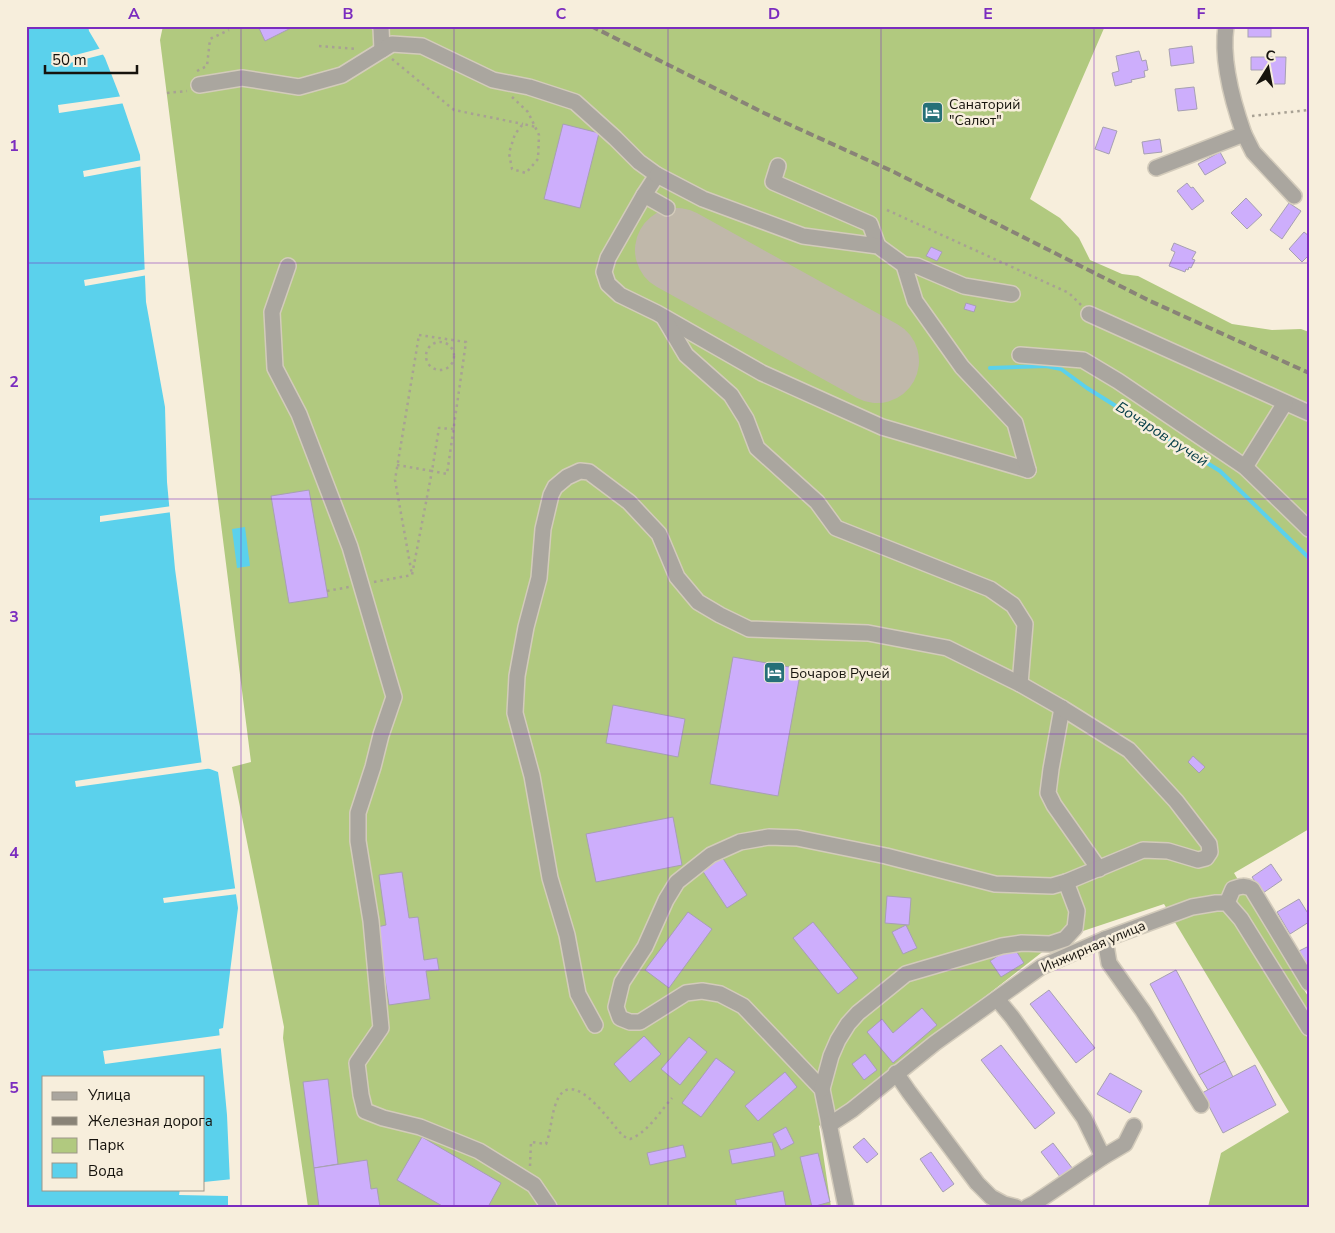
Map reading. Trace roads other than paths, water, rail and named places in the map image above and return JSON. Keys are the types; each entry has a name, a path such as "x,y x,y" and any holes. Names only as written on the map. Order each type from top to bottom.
{"street":[{"path":"380,26 382,50"},
{"path":"1226,26 1224,40 1228,75 1238,118 1244,134 1253,152 1294,196"},
{"path":"193,83 242,78 299,87 342,75 392,44 422,46 493,80 529,87 575,102 639,162 657,175 703,199 803,236 878,246 904,265 917,266 964,286 1012,294"},
{"path":"1156,168 1244,134"},
{"path":"778,166 773,182 870,224 878,246"},
{"path":"657,175 608,258 604,272 608,284 620,295 664,317 762,373 882,427 1028,470 1015,423 962,367 916,301 904,265"},
{"path":"644,195 667,208"},
{"path":"288,266 272,312 275,368 299,414 350,547 394,697 358,813 358,841 371,921 381,1028 357,1063 365,1111 383,1118 420,1127 478,1151 534,1185 549,1207"},
{"path":"1089,314 1309,413"},
{"path":"664,317 686,356 731,395 746,419 757,448 817,502 836,528 990,589 1013,605 1025,624 1020,684"},
{"path":"1020,355 1083,360 1118,381 1245,467 1309,528"},
{"path":"1245,467 1285,403"},
{"path":"595,1025 578,994 567,935 550,878 532,776 515,714 517,676 526,627 539,578 543,529 551,495 555,487 567,477 580,471 589,472 629,502 659,534 678,577 698,602 749,629 868,633 947,648 1020,684 1128,750 1176,801 1209,844 1210,852 1206,858 1198,860 1168,850 1143,850 1052,886 994,884 886,856 797,838 769,837 740,842 711,855 676,882 644,947 622,982 616,1007 620,1018 630,1022 640,1022 686,994 702,991 720,994 743,1006 822,1089"},
{"path":"1062,708 1048,793 1054,805 1099,869"},
{"path":"846,1207 822,1089 831,1056 848,1024 858,1013 906,974 1002,946 1022,943 1050,944 1065,938 1075,928 1077,911 1066,882"},
{"path":"1309,983 1252,889 1246,886 1239,886 1233,889 1227,904 1242,919 1309,1028"},
{"name":"Инжирная улица","path":"829,1125 852,1110 935,1043 1041,966 1105,939 1192,907 1216,903 1227,904"},
{"path":"1105,939 1109,963 1143,1011 1201,1105"},
{"path":"997,999 1084,1118 1103,1157"},
{"path":"896,1073 990,1198 1016,1207"},
{"path":"1027,1207 1126,1144 1134,1126"}],"water":[{"path":"26,26 88,26 105,58 140,155 146,302 165,407 167,482 175,569 202,766 218,772 238,908 223,1028 219,1029 227,1115 231,1207 26,1207"},
{"path":"245,527 250,566 237,568 232,529"}],"waterway":[{"name":"Бочаров ручей","path":"990,368 1046,366 1061,369 1087,388 1220,471 1309,558"}],"railway":[{"path":"591,26 764,113 894,172 1150,301 1309,373"}],"place":[{"name":"Санаторий \"Салют\"","path":"933,112"},
{"name":"Бочаров Ручей","path":"774,673"}]}
